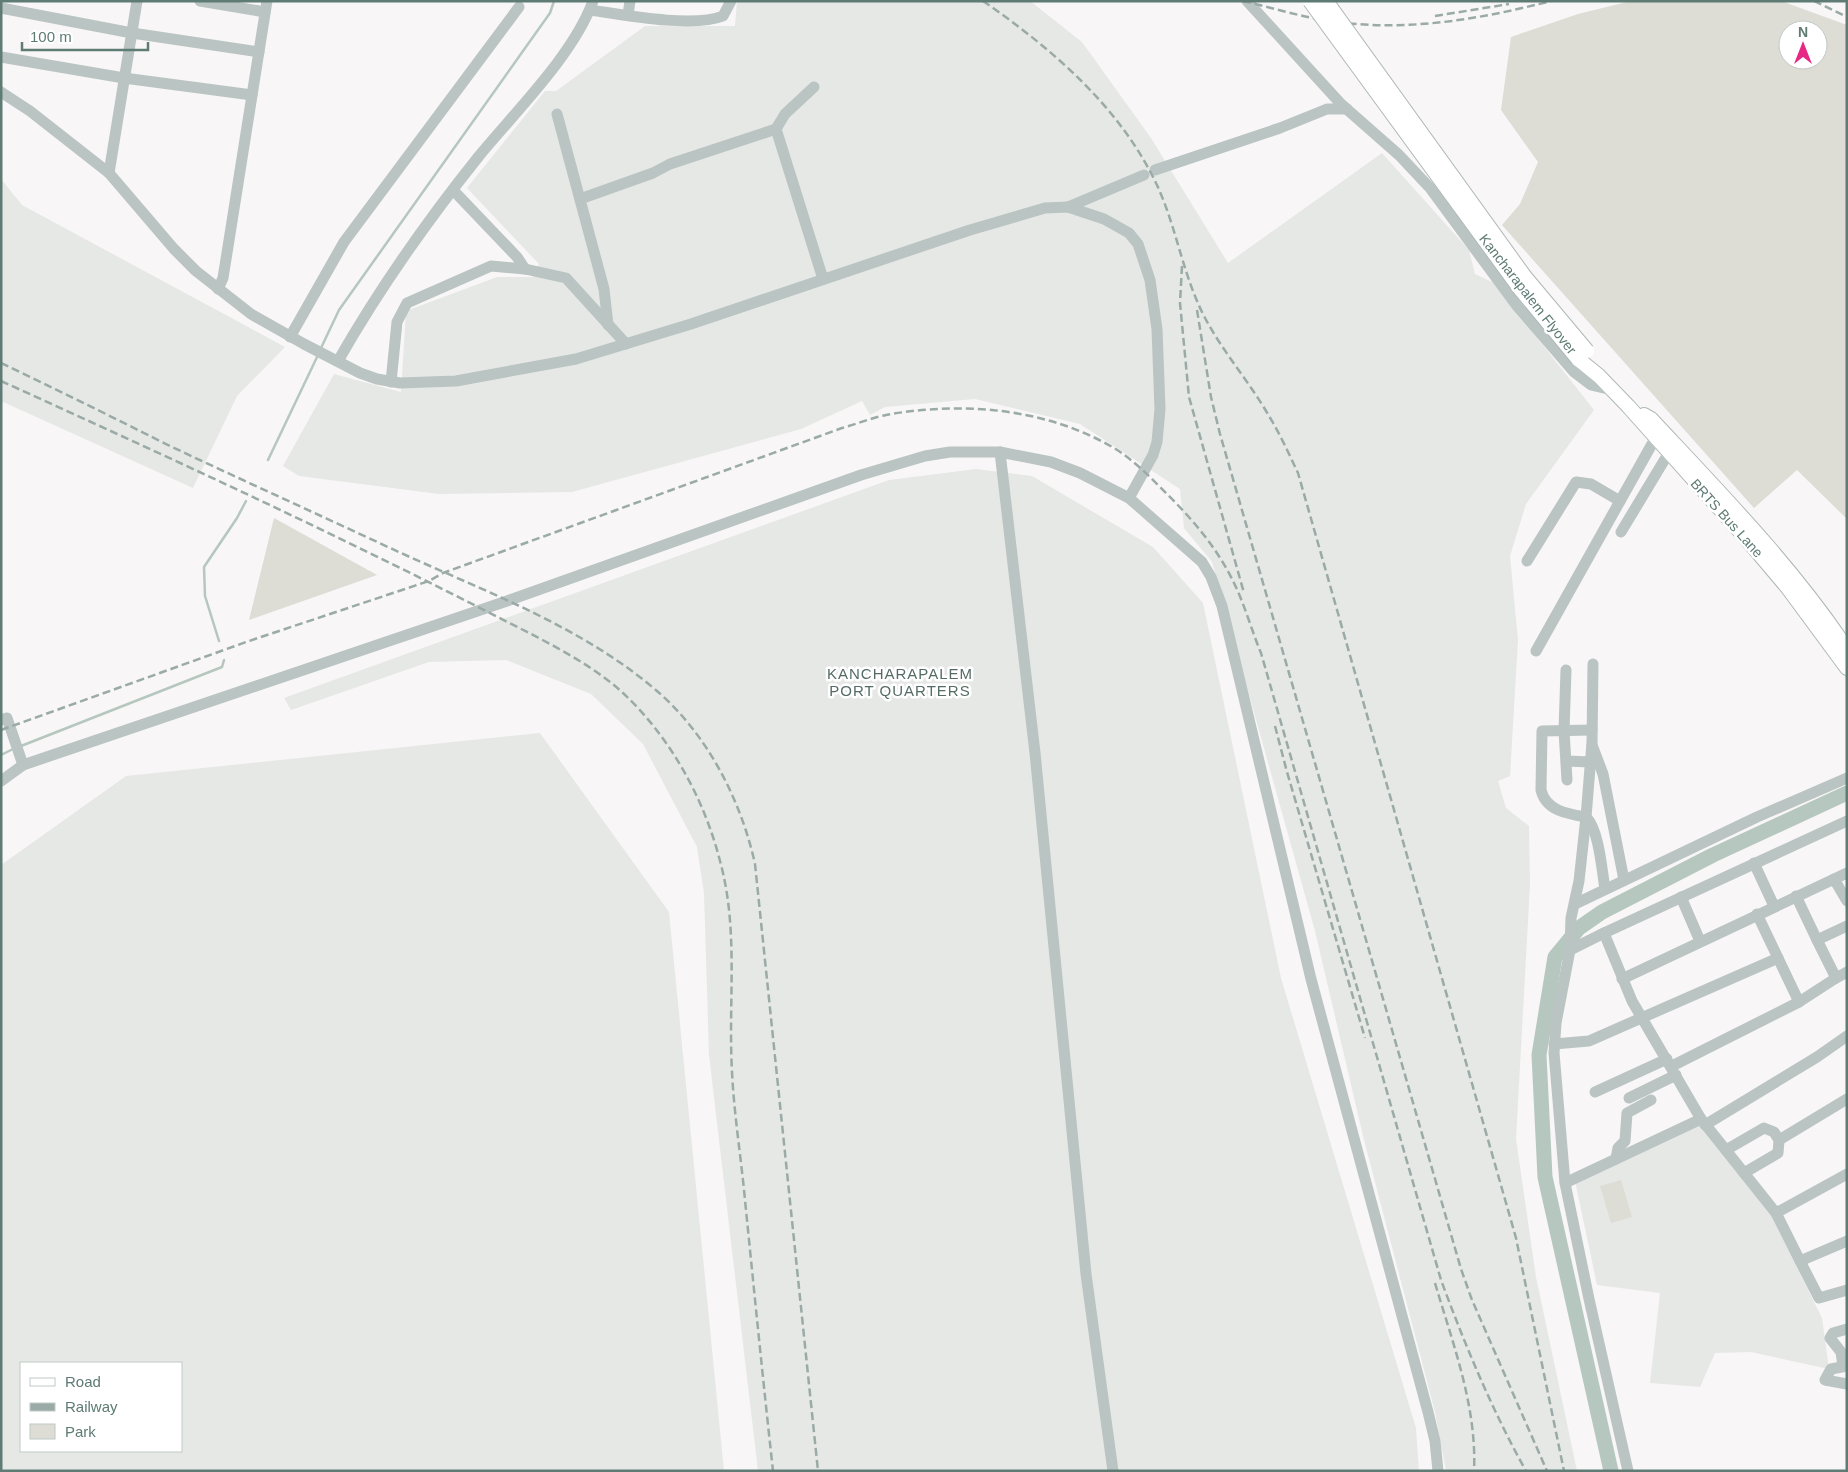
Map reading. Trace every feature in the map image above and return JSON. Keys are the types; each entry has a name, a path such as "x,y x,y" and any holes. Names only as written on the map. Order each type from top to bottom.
{"main road":[{"name":"Kancharapalem Flyover","path":"1310,1 1521,290 1582,355"},
{"name":"Kancharapalem Flyover","path":"1326,1 1525,277 1599,376"},
{"name":"BRTS Bus Lane","path":"1599,376 1746,537 1788,588 1847,668"},
{"path":"1628,406 1639,429 1786,596 1847,680"},
{"path":"1628,406 1651,419 1713,485 1786,569 1847,649"}],"street":[{"path":"108,173 137,1"},
{"path":"200,1 266,7 223,278 218,289"},
{"path":"628,15 630,1"},
{"path":"334,360 375,297 453,190 574,40 592,6 628,15 708,20 723,16 731,1"},
{"path":"1247,1 1347,109 1399,155 1430,188 1517,306 1574,372 1590,385 1612,390"},
{"path":"290,337 344,242 519,7"},
{"path":"1,8 132,33 258,52"},
{"path":"1,57 124,78 252,95"},
{"path":"580,199 653,173 670,164 776,130 785,114 814,87"},
{"path":"1,92 30,111 108,173 174,249 218,289 252,314 290,337 368,376 391,382 427,383 487,376 576,359 1009,217 1045,208 1068,207 1149,172 1280,128 1327,109 1347,109"},
{"path":"1327,109 1333,94"},
{"path":"557,114 604,289 608,325"},
{"path":"776,130 823,279"},
{"path":"453,190 516,257 524,269"},
{"path":"1068,207 1104,219 1129,233 1140,250 1150,280 1157,329 1159,430 1153,455 1129,498"},
{"path":"391,382 398,322 407,303 491,266 524,269 566,278 626,344"},
{"path":"1536,651 1652,444"},
{"path":"1000,452 1035,752 1086,1274 1113,1471"},
{"path":"1,781 23,766 507,601 861,475 942,453 1000,452 1051,462 1080,473 1129,498 1202,562 1211,577 1222,606 1311,979 1428,1412 1435,1441 1438,1471"},
{"path":"1621,532 1665,459"},
{"path":"1527,561 1576,482 1585,482 1640,500"},
{"path":"1593,664 1592,743 1586,818 1575,904 1571,918 1571,947 1556,1023 1554,1044 1565,1183 1628,1471"},
{"path":"1566,670 1564,731 1567,780"},
{"path":"1,720 7,718 23,766"},
{"path":"1592,730 1542,731 1542,796 1556,810 1586,818 1592,826 1606,889"},
{"path":"1592,743 1603,774 1624,880"},
{"path":"1567,761 1590,762"},
{"path":"1575,904 1757,817 1847,778"},
{"path":"1571,947 1847,820"},
{"path":"1754,862 1774,906"},
{"path":"1622,979 1847,873"},
{"path":"1834,879 1847,901"},
{"path":"1629,1098 1672,1067 1799,1002 1842,975 1817,940 1796,896"},
{"path":"1681,897 1700,941"},
{"path":"1757,914 1799,1002"},
{"path":"1817,940 1847,926"},
{"path":"1604,933 1622,979 1642,1019 1703,1122 1776,1212 1819,1298 1847,1290"},
{"path":"1554,1044 1589,1041 1778,958"},
{"path":"1565,1183 1703,1122 1817,1057 1847,1036"},
{"path":"1595,1092 1672,1067"},
{"path":"1779,1140 1847,1099"},
{"path":"1616,1159 1618,1148 1625,1141 1627,1113 1651,1100"},
{"path":"1726,1150 1764,1128 1774,1132 1779,1140 1778,1152 1744,1173"},
{"path":"1776,1212 1847,1174"},
{"path":"1800,1261 1847,1241"},
{"path":"1847,1329 1833,1333 1830,1338 1841,1352 1845,1366 1831,1369 1825,1380 1847,1384"}],"shaded area":[{"path":"737,1 1030,1 1082,42 1151,138 1228,263 1382,153 1469,250 1475,274 1494,283 1594,410 1526,504 1510,556 1518,640 1510,776 1498,781 1506,808 1529,826 1530,884 1516,1139 1536,1277 1577,1471 1446,1471 1435,1412 1364,1140 1315,931 1212,562 1184,528 1180,489 1080,424 975,399 885,407 870,415 862,401 801,429 572,492 439,494 299,476 283,466 334,374 401,392 406,311 497,277 533,277 539,264 467,188 545,91 556,91 645,26 735,26"},
{"path":"1,179 22,205 285,347 237,396 193,488 1,401"},
{"path":"976,469 1032,476 1153,547 1203,603 1281,978 1416,1428 1419,1471 758,1471 709,1055 704,893 697,847 643,744 591,694 506,660 429,662 291,710 284,698 889,480"},
{"path":"540,733 669,912 724,1471 1,1471 1,865 126,776"},
{"path":"1698,1124 1771,1215 1822,1318 1829,1369 1751,1352 1715,1353 1700,1387 1650,1383 1660,1293 1597,1285 1575,1181"}],"green space":[{"path":"1631,1 1781,1 1847,25 1847,519 1797,470 1754,508 1502,225 1520,204 1538,162 1501,110 1511,37 1578,14"},
{"path":"274,518 377,575 249,620"},
{"path":"1621,1180 1632,1217 1611,1223 1600,1186"}],"waterway":[{"path":"321,348 339,310 550,13 554,1"},
{"path":"268,460 318,355"},
{"path":"219,641 205,596 204,567 237,518 246,501"},
{"path":"21,746 222,667 224,660"},
{"path":"1,755 13,749"},
{"path":"1611,1471 1545,1177 1539,1055 1555,957 1579,928 1602,912 1713,855 1847,793"}],"railway":[{"path":"983,1 1034,38 1081,81 1103,104 1141,155 1163,199 1190,282 1203,314 1218,340 1269,416 1298,473 1516,1238 1564,1471"},
{"path":"1243,1 1315,18 1353,24 1382,25 1410,25 1467,19 1551,1"},
{"path":"1814,1 1847,17"},
{"path":"1435,16 1509,4"},
{"path":"1182,266 1180,303 1189,397 1244,593"},
{"path":"1197,310 1211,397 1220,434 1461,1269 1472,1300 1547,1471"},
{"path":"1,363 170,446 562,627 627,667 657,691 691,727 720,770 731,792 741,816 755,864 818,1471"},
{"path":"1,381 302,520 554,646 608,680 640,710 656,729 683,770 705,814 726,887 732,966 731,1045 733,1088 773,1471"},
{"path":"1,730 249,641 429,581 443,573 842,428 886,415 944,409 1003,411 1032,416 1088,435 1129,458 1177,504 1219,556 1240,597 1261,653 1441,1280 1480,1377 1526,1471"},
{"path":"1275,726 1365,1038"},
{"path":"1435,1283 1468,1399 1472,1423 1474,1471"}],"district":[{"name":"KANCHARAPALEM PORT QUARTERS","path":"900,682"}]}
